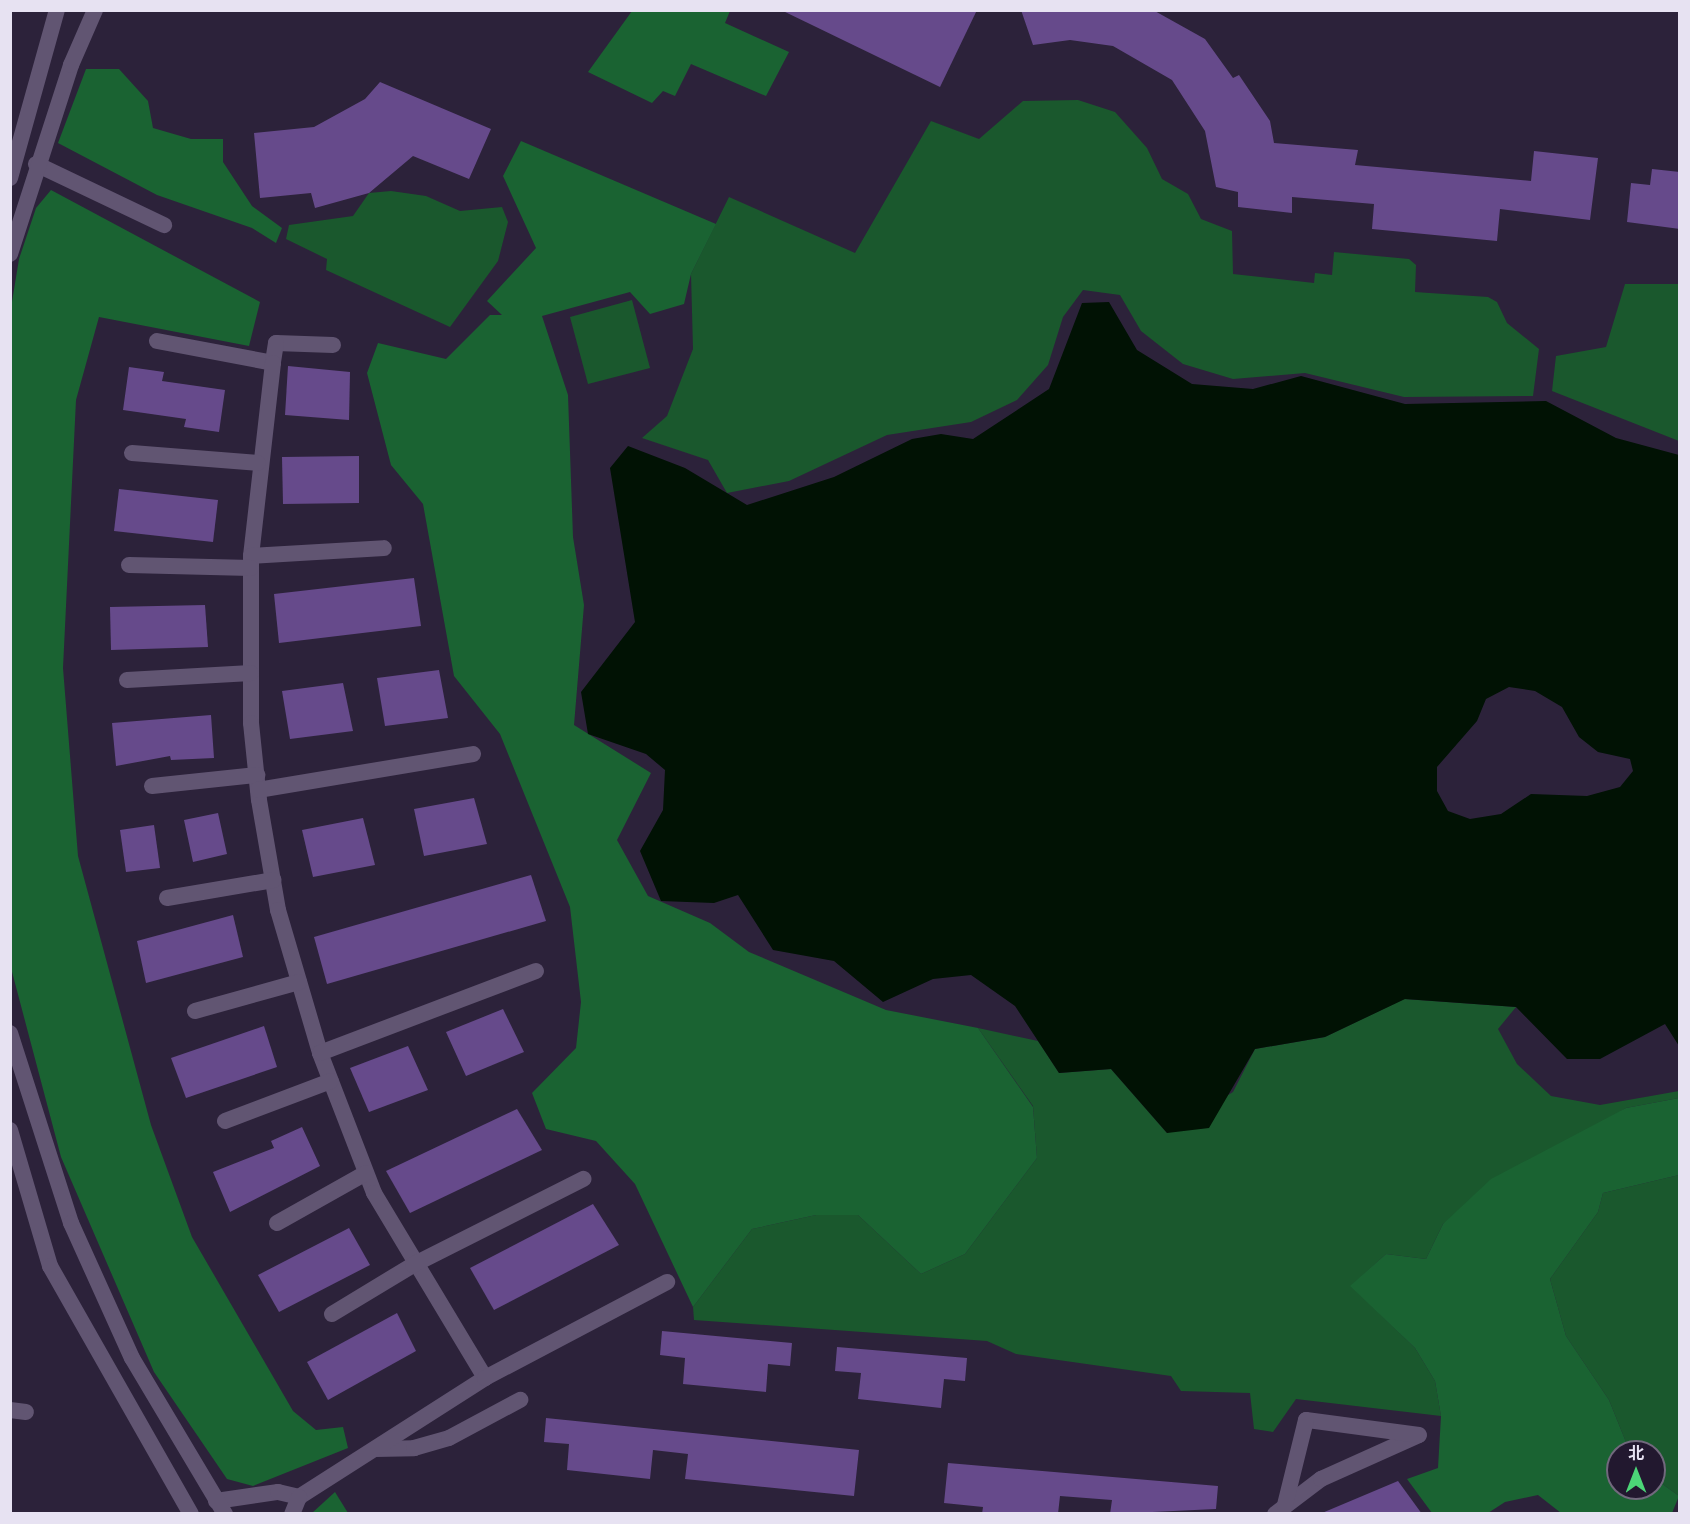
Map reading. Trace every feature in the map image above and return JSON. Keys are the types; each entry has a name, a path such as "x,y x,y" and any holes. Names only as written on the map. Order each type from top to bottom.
{"street":[{"path":"10,178 57,10"},
{"path":"10,254 36,164 95,10"},
{"path":"36,164 164,225"},
{"path":"157,342 273,363"},
{"path":"333,345 276,343 258,463 251,562 251,673 257,783 273,880 320,1053 366,1173 413,1265 485,1378"},
{"path":"132,453 258,463"},
{"path":"129,565 251,562 384,548"},
{"path":"127,680 251,673"},
{"path":"152,786 257,783 473,754"},
{"path":"166,898 273,880"},
{"path":"320,1053 536,971"},
{"path":"195,1011 299,982"},
{"path":"10,1034 71,1223 132,1358 220,1507 278,1492 299,1497"},
{"path":"225,1121 331,1081"},
{"path":"10,1130 50,1266 191,1514"},
{"path":"277,1223 366,1173"},
{"path":"332,1314 413,1265 583,1179"},
{"path":"292,1514 299,1497 485,1378 667,1282"},
{"path":"375,1449 414,1448 449,1438 520,1401"},
{"path":"1306,1420 1419,1435 1321,1479 1280,1509 1306,1420"}],"green space":[{"path":"632,11 730,11 725,23 789,52 766,96 691,64 675,96 663,91 652,103 588,72"},
{"path":"86,69 119,69 148,101 153,128 191,139 223,139 223,162 252,206 282,228 276,243 252,228 157,195 58,143"},
{"path":"1078,100 1115,112 1147,148 1162,179 1188,194 1201,219 1232,231 1233,274 1314,283 1315,273 1332,275 1334,252 1409,259 1416,265 1415,292 1488,297 1497,302 1507,323 1539,349 1533,396 1404,397 1305,373 1233,379 1183,364 1141,331 1120,295 1083,290 1063,317 1048,365 1017,400 971,422 887,435 789,481 727,493 708,460 642,438 667,416 693,349 691,274 729,197 855,253 931,121 979,139 1023,101"},
{"path":"521,141 716,224 691,274 684,304 650,314 630,292 542,316 568,395 573,537 584,605 574,725 651,773 617,840 648,896 710,923 749,952 886,1010 978,1028 1033,1107 1037,1158 965,1254 921,1274 858,1215 816,1215 752,1229 693,1307 635,1184 596,1141 546,1129 532,1093 576,1048 581,1002 570,907 500,734 454,676 423,504 391,465 367,373 378,343 446,359 490,315 502,315 487,301 536,248 503,176"},
{"path":"51,190 260,302 249,346 99,317 76,400 63,668 78,856 151,1125 192,1237 293,1411 316,1430 343,1427 348,1448 253,1486 227,1479 154,1372 61,1157 11,968 10,314 19,259 36,208"},
{"path":"391,191 426,196 460,211 502,207 508,222 498,261 450,327 326,270 327,259 286,239 289,225 353,216 369,193"},
{"path":"1625,284 1679,284 1679,441 1552,391 1556,356 1606,347"},
{"path":"632,300 650,368 588,384 570,317"},
{"path":"1404,999 1516,1007 1498,1029 1517,1064 1551,1096 1600,1105 1679,1091 1679,1098 1626,1108 1443,1224 1426,1259 1386,1254 1351,1286 1415,1348 1435,1381 1441,1416 1296,1399 1273,1432 1254,1429 1250,1393 1181,1391 1171,1376 1016,1354 987,1341 694,1320 693,1307 752,1229 816,1215 858,1215 921,1274 965,1254 1037,1158 1033,1106 978,1028 1038,1041 1059,1073 1111,1069 1167,1133 1233,1092 1255,1049 1325,1037"},
{"path":"1679,1098 1679,1175 1603,1193 1598,1212 1550,1279 1566,1336 1609,1400 1625,1440 1606,1440 1606,1500 1666,1500 1666,1487 1679,1496 1672,1513 1561,1513 1538,1495 1505,1502 1488,1513 1432,1513 1407,1479 1438,1468 1441,1416 1435,1381 1415,1348 1350,1286 1386,1254 1426,1259 1443,1224 1491,1179 1626,1108"},
{"path":"1679,1175 1679,1496 1666,1487 1666,1440 1625,1440 1609,1400 1566,1336 1550,1279 1598,1212 1603,1193"},
{"path":"335,1492 348,1513 312,1513"}],"shaded area":[{"path":"1109,302 1137,350 1192,384 1253,389 1301,376 1405,404 1546,401 1616,438 1679,455 1679,1046 1665,1024 1600,1059 1567,1059 1516,1007 1405,999 1325,1037 1255,1049 1209,1128 1167,1133 1111,1069 1059,1073 1015,1006 971,975 933,979 883,1002 834,961 773,950 738,895 714,903 661,901 640,851 663,810 665,770 646,754 588,734 581,692 635,622 610,468 628,446 685,468 747,505 834,477 912,439 941,434 973,439 1049,389 1082,303","holes":["1509,687 1535,691 1562,707 1579,737 1598,752 1630,759 1633,771 1620,787 1587,796 1531,794 1501,814 1470,819 1448,811 1437,791 1437,767 1477,721 1486,699"]}],"building":[{"path":"781,10 977,10 940,87"},
{"path":"1021,10 1153,10 1205,39 1233,78 1239,75 1270,121 1274,143 1358,150 1355,165 1531,181 1534,151 1598,158 1590,220 1500,209 1497,241 1372,229 1374,204 1292,197 1292,213 1238,207 1238,192 1216,187 1205,131 1172,80 1113,46 1070,40 1033,45"},
{"path":"380,82 491,129 469,179 413,156 369,193 315,208 311,193 260,198 254,133 314,127 365,99"},
{"path":"1652,169 1680,172 1680,229 1627,222 1631,183 1650,185"},
{"path":"288,366 350,372 349,420 285,415"},
{"path":"129,367 164,372 162,381 225,390 219,432 184,427 186,419 123,410"},
{"path":"359,456 359,503 283,504 282,457"},
{"path":"119,489 218,500 213,542 114,531"},
{"path":"414,578 421,626 279,643 274,594"},
{"path":"205,605 208,647 111,650 110,607"},
{"path":"439,670 448,718 385,726 377,678"},
{"path":"343,683 353,731 290,739 282,691"},
{"path":"211,715 214,758 171,760 170,756 116,766 112,723"},
{"path":"474,798 487,844 424,856 414,809"},
{"path":"218,813 227,854 193,862 184,820"},
{"path":"363,818 375,865 313,877 302,830"},
{"path":"154,825 160,868 126,872 120,830"},
{"path":"531,875 546,921 327,984 314,937"},
{"path":"233,915 243,957 146,983 137,941"},
{"path":"503,1009 524,1052 466,1076 446,1032"},
{"path":"264,1026 277,1067 186,1098 171,1058"},
{"path":"408,1046 428,1090 369,1112 350,1068"},
{"path":"517,1109 542,1150 410,1213 386,1171"},
{"path":"302,1127 320,1166 230,1212 213,1172 274,1148 271,1141"},
{"path":"593,1204 619,1245 494,1310 470,1268"},
{"path":"349,1228 370,1265 279,1312 258,1275"},
{"path":"397,1313 416,1351 328,1400 307,1362"},
{"path":"662,1331 792,1343 790,1366 768,1364 766,1392 683,1384 685,1358 660,1355"},
{"path":"837,1347 967,1358 965,1381 944,1379 941,1408 858,1399 861,1373 835,1371"},
{"path":"546,1418 859,1450 854,1496 685,1479 688,1454 653,1450 650,1479 567,1470 569,1444 544,1442"},
{"path":"948,1463 1218,1486 1216,1509 1110,1514 1112,1500 1060,1496 1058,1514 982,1514 983,1507 944,1503"},
{"path":"1398,1481 1422,1514 1322,1514 1322,1513"}]}
